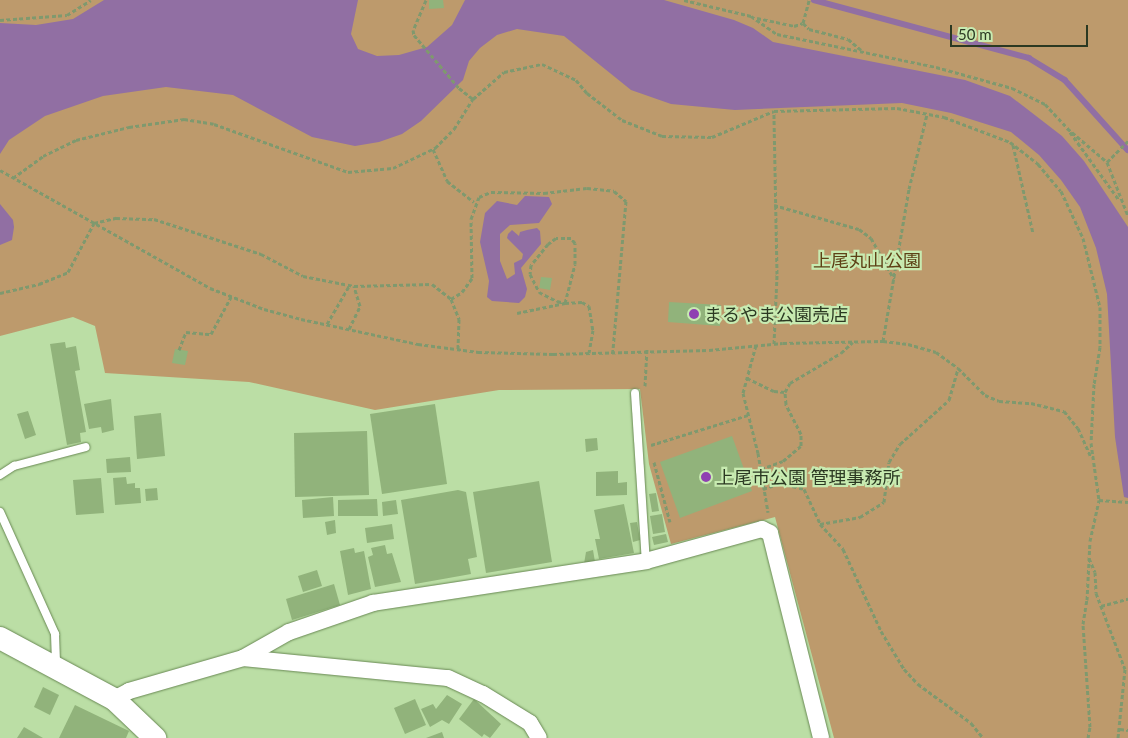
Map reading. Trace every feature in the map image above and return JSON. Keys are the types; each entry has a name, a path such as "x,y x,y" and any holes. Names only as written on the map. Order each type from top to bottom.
{"street":[{"path":"114,699 129,691 243,658 289,632 373,603 646,560 762,529 770,533 821,738"},
{"path":"0,638 114,699 155,738"},
{"path":"243,658 448,678 483,694 530,723 539,738"}],"lane":[{"path":"635,393 646,560"},
{"path":"0,475 14,466 86,447"},
{"path":"0,512 54,634 55,667"}],"path":[{"path":"0,20 67,15 91,0"},
{"path":"426,0 413,30 420,46 459,88 473,99"},
{"path":"684,0 794,26 803,23 809,0"},
{"path":"753,17 777,34 862,50 998,82 1045,104 1067,128 1121,202"},
{"path":"803,23 809,29 848,40 862,50"},
{"path":"13,178 43,156 76,140 129,127 184,119 214,124 348,172 393,168 433,149 454,129 473,99 504,72 542,64 576,80 587,93 622,120 662,136 712,137 774,111 897,108 944,116 1013,144 1038,164 1061,192 1083,238 1097,290 1101,327 1094,384 1093,460 1099,500 1088,558 1087,600 1083,624 1090,727 1088,738"},
{"path":"774,111 774,205 777,274 774,344"},
{"path":"883,341 895,280 909,189 927,114"},
{"path":"1067,128 1107,162 1128,216"},
{"path":"1107,162 1128,141"},
{"path":"1013,144 1033,233"},
{"path":"433,149 447,182 474,202"},
{"path":"0,170 231,297 328,324 458,349 589,353 883,341 936,352 958,368 985,395 999,401 1032,403 1064,411 1078,428 1093,460"},
{"path":"451,299 462,292 472,278 470,236 474,202 485,193 509,191 544,193 603,188 621,194 626,201 613,351"},
{"path":"774,205 859,229 871,238 895,280"},
{"path":"0,292 39,284 68,272 94,223 116,218 165,220 261,254 294,273 349,286 432,284 451,299 459,320 458,349"},
{"path":"563,237 571,238 576,252 572,285 565,303 539,292 530,274 532,265 542,251 556,238 563,237"},
{"path":"328,324 349,286"},
{"path":"349,329 360,306 354,286"},
{"path":"179,350 186,332 211,334 231,297"},
{"path":"517,313 565,303 582,302 589,306 593,322 589,353"},
{"path":"761,469 784,461 801,446 801,434 786,404 785,392 800,375 842,353 854,342"},
{"path":"756,346 743,392 761,469 768,512"},
{"path":"820,524 860,517 884,502 889,462 900,444 949,400 958,368"},
{"path":"747,378 774,391 785,392"},
{"path":"650,445 748,416"},
{"path":"764,489 780,483 804,489 820,524 842,549 881,631 904,669 918,684 972,723 983,738"},
{"path":"1099,500 1128,502"},
{"path":"1088,558 1095,572 1101,606 1125,669 1118,738"},
{"path":"1101,606 1128,599"},
{"path":"1120,730 1128,730"}],"green space":[{"name":"上尾丸山公園","path":"0,0 1128,0 1128,738 834,738 775,517 671,544 649,464 640,389 499,390 375,410 249,382 105,373 95,326 73,317 0,336"}],"shaded area":[{"path":"104,0 358,0 351,34 358,49 377,56 399,55 427,47 452,25 465,0 664,0 734,20 753,28 773,42 965,80 1010,96 1062,136 1084,161 1128,227 1128,498 1124,497 1115,437 1107,294 1096,248 1080,207 1061,180 1039,155 1011,132 951,113 902,103 735,110 671,104 631,90 564,36 517,29 497,35 480,48 469,61 463,80 421,121 402,134 379,142 355,146 312,137 233,95 166,87 103,96 45,116 9,140 0,154 0,23 36,25 73,19"},
{"path":"525,196 549,197 552,204 539,223 510,225 500,234 500,261 507,279 515,274 514,263 522,259 523,254 507,238 508,234 512,230 519,236 520,232 527,230 537,228 540,231 541,244 521,268 527,289 525,297 519,303 492,301 487,297 489,281 480,242 485,213 497,201 517,205"},
{"path":"0,204 13,220 14,227 12,240 0,245"}],"building":[{"path":"429,0 443,0 444,8 429,9"},
{"path":"541,277 552,278 550,290 539,288"},
{"name":"まるやま公園売店","path":"669,302 721,305 720,326 668,322"},
{"path":"65,342 66,348 76,346 80,370 75,371 86,432 80,433 81,442 67,445 50,344"},
{"path":"175,349 188,351 185,365 172,363"},
{"path":"111,399 114,430 102,433 101,427 89,429 84,404"},
{"path":"435,404 447,484 382,494 370,414"},
{"path":"28,411 36,435 25,439 17,414"},
{"path":"161,413 165,456 137,459 134,416"},
{"path":"367,431 369,495 295,497 294,433"},
{"name":"上尾市公園 管理事務所","path":"732,436 752,491 680,518 660,462"},
{"path":"597,438 598,450 586,452 585,439"},
{"path":"130,457 131,472 107,473 106,459"},
{"path":"618,471 618,483 627,482 627,495 596,496 596,472"},
{"path":"126,477 127,484 135,483 135,488 140,488 141,503 115,505 113,478"},
{"path":"101,478 104,513 76,515 73,480"},
{"path":"539,481 552,562 486,573 473,492"},
{"path":"157,488 158,500 146,501 145,489"},
{"path":"458,490 466,492 477,557 468,559 471,574 415,584 401,500"},
{"path":"656,493 659,511 652,512 649,494"},
{"path":"333,497 334,516 303,518 302,500"},
{"path":"377,499 378,516 338,516 338,500"},
{"path":"396,500 398,514 383,516 382,502"},
{"path":"624,504 634,553 599,559 595,539 600,539 594,510"},
{"path":"662,514 665,532 653,534 650,516"},
{"path":"335,520 336,533 327,535 325,522"},
{"path":"637,522 640,540 633,542 630,523"},
{"path":"392,524 394,539 367,543 365,528"},
{"path":"666,534 668,542 654,545 652,537"},
{"path":"385,545 387,554 392,553 401,582 375,587 368,557 373,555 371,548"},
{"path":"354,548 355,553 364,551 371,589 348,595 340,551"},
{"path":"593,550 595,562 584,564 586,552"},
{"path":"317,570 322,586 303,592 298,576"},
{"path":"334,584 340,605 292,620 286,599"},
{"path":"43,687 59,695 50,715 34,707"},
{"path":"447,695 462,704 449,724 442,720 430,727 421,709 433,704 436,709"},
{"path":"415,699 426,725 405,734 394,708"},
{"path":"474,699 501,724 490,738 484,734 482,737 459,719"},
{"path":"75,705 129,731 126,738 59,738"},
{"path":"24,727 43,738 17,738"},
{"path":"442,732 444,738 426,738"}],"waterway":[{"path":"814,0 1029,58 1065,80 1128,150"}],"place":[{"name":"まるやま公園売店","path":"694,314"},
{"name":"上尾市公園 管理事務所","path":"706,477"}]}
